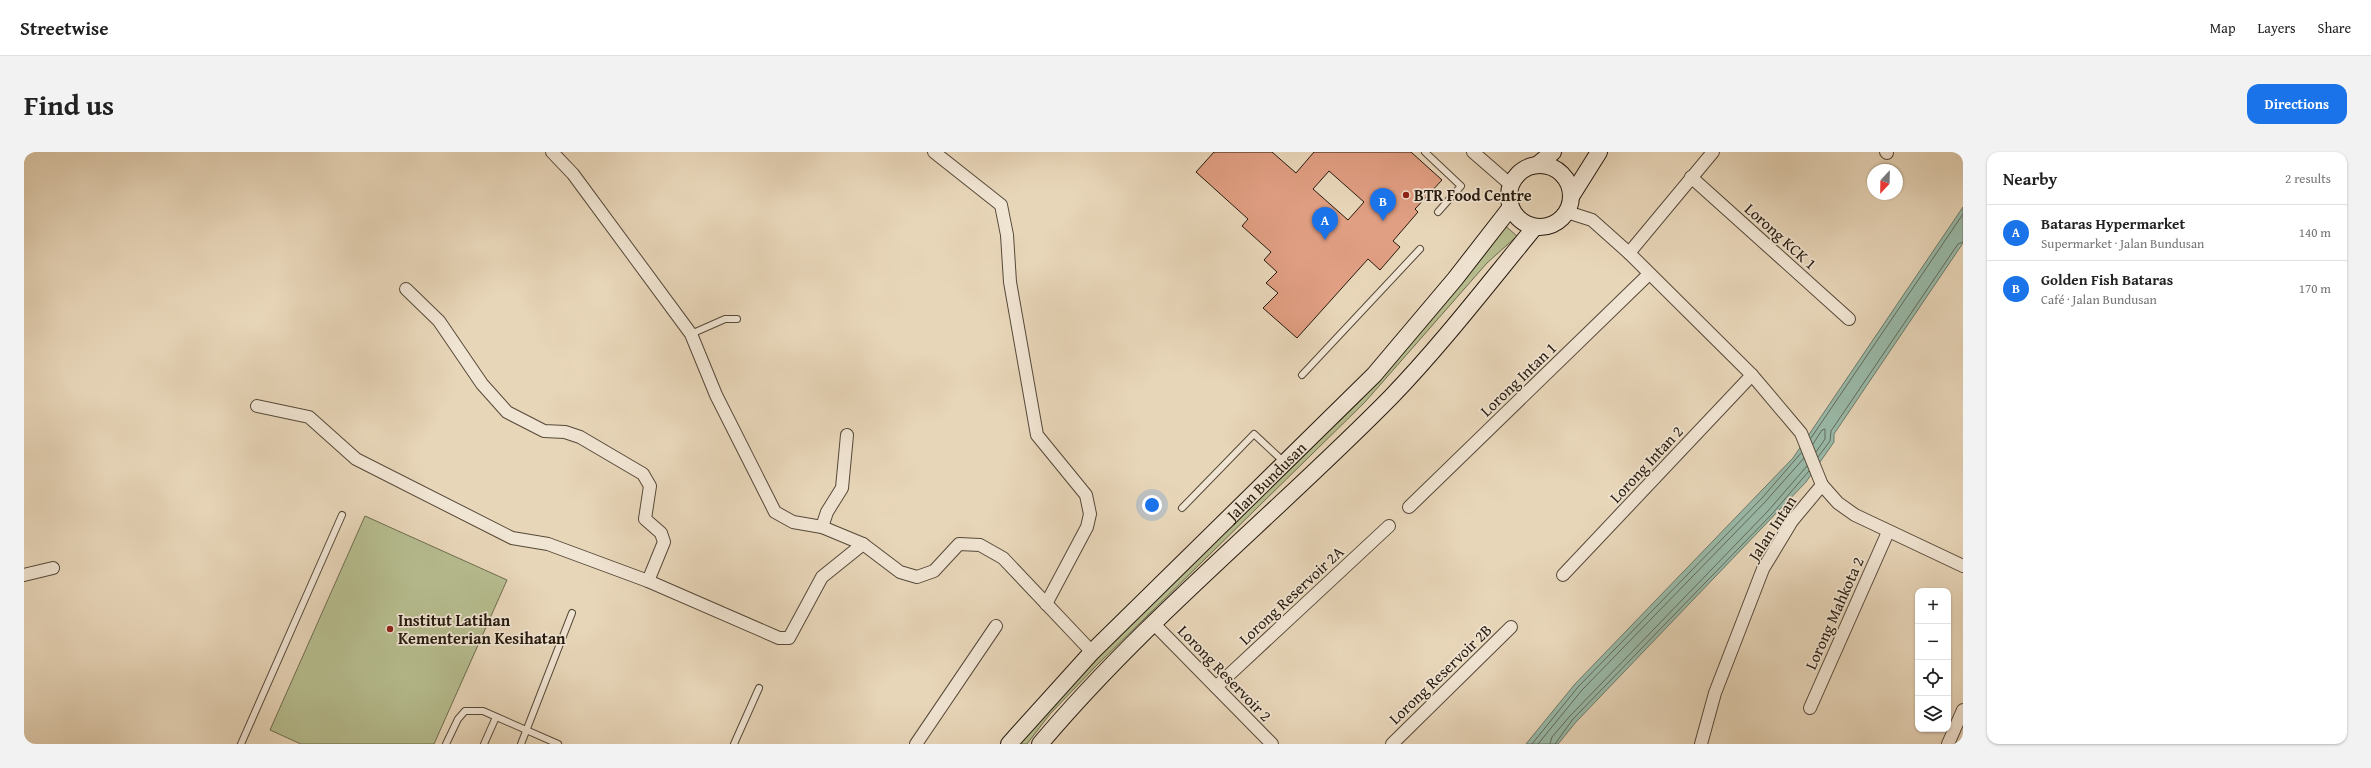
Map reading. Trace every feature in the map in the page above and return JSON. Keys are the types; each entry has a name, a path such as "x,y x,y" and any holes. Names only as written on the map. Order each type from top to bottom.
{"main road":[{"path":"1553,152 1537,165 1522,171 1511,185 1509,200 1511,207 1517,216 1525,223 1535,226 1553,224 1567,212 1572,195 1599,152"},
{"path":"1537,165 1548,166 1561,173 1570,185 1572,195"},
{"name":"Jalan Bundusan","path":"1009,744 1092,652 1374,375 1455,279 1511,207"},
{"name":"Jalan Bundusan","path":"1040,744 1078,699 1391,396 1466,311 1535,226"}],"street":[{"path":"552,152 572,174 691,334 716,395 775,512 793,522 822,527 863,544 900,572 918,577 934,571 959,544 980,545 1003,558 1092,652"},
{"path":"934,152 1001,205 1007,235 1010,282 1037,435 1086,495 1090,514 1087,527 1046,604"},
{"path":"1473,152 1511,185"},
{"path":"1629,253 1713,152"},
{"name":"Lorong KCK 1","path":"1691,177 1849,319"},
{"path":"1567,212 1592,220 1629,253 1752,375 1801,433 1822,485 1838,503 1855,516 1963,566"},
{"name":"Lorong Intan 1","path":"1409,507 1649,274"},
{"path":"406,289 439,321 478,378 507,412 544,431 565,432 580,437 643,474 650,486 645,519 661,533 664,542 648,581"},
{"name":"Lorong Intan 2","path":"1564,575 1752,375"},
{"path":"257,406 309,416 356,458 512,538 548,544 648,581 760,632 779,638 789,638 822,577 863,544"},
{"path":"822,527 833,501 842,488 847,435"},
{"name":"Jalan Intan","path":"1701,744 1715,693 1763,569 1792,521 1822,485"},
{"name":"Lorong Reservoir 2A","path":"1216,687 1389,526"},
{"name":"Lorong Mahkota 2","path":"1810,708 1888,532"},
{"path":"24,575 53,568"},
{"name":"Lorong Reservoir 2","path":"1154,624 1272,744"},
{"path":"916,744 996,626"},
{"name":"Lorong Reservoir 2B","path":"1392,744 1511,627"},
{"path":"1948,744 1963,710"}],"lane":[{"path":"1425,152 1461,186 1438,212"},
{"path":"1302,375 1420,250"},
{"path":"691,334 725,319 737,319"},
{"path":"1182,508 1254,434 1285,463"},
{"path":"241,744 342,515"},
{"path":"521,744 572,613"},
{"path":"734,744 759,688"},
{"path":"446,744 458,719 465,711 483,711 526,732 558,744"},
{"path":"484,744 496,717"}],"shaded area":[{"path":"1502,223 1517,236 1487,263 1365,402 1095,667 1050,714 1027,744 1020,744 1046,711 1091,663 1362,399 1468,276"},
{"path":"365,516 507,580 434,744 301,744 270,730"}],"water":[{"path":"1963,207 1963,243 1834,434 1834,442 1806,482 1576,722 1558,744 1526,744 1575,684 1793,458"}],"building":[{"path":"1214,152 1272,152 1296,173 1314,152 1411,152 1442,180 1415,209 1418,212 1393,241 1400,247 1380,270 1368,259 1297,338 1263,308 1278,293 1266,283 1277,272 1264,260 1271,252 1242,226 1248,219 1196,172","holes":["1329,171 1364,202 1348,220 1313,189"]}],"place":[{"name":"BTR Food Centre","path":"1406,195"},
{"name":"Golden Fish Bataras","path":"1383,221"},
{"name":"Bataras Hypermarket","path":"1325,240"},
{"name":"Institut Latihan Kementerian Kesihatan","path":"390,629"}]}
